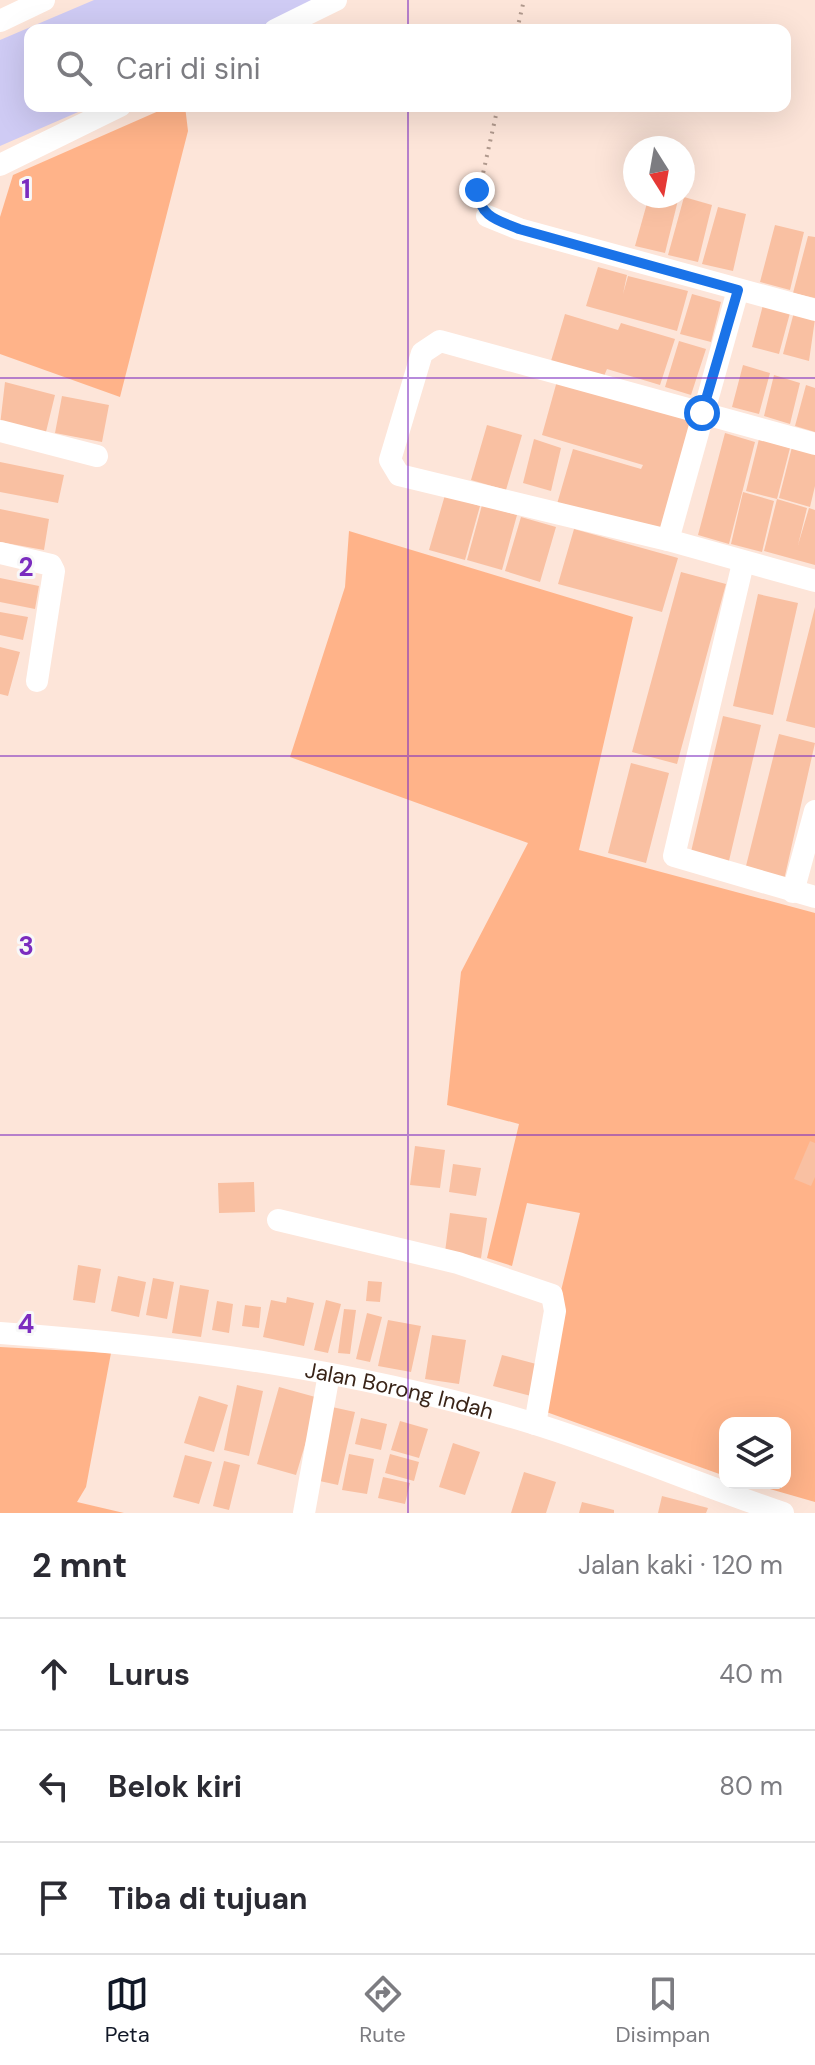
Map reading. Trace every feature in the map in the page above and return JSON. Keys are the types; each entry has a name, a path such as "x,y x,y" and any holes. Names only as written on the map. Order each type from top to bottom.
{"street":[{"path":"0,21 44,0"},
{"path":"287,24 336,0"},
{"path":"0,165 108,112"},
{"path":"487,216 519,229 815,310"},
{"path":"668,540 738,290"},
{"path":"815,444 434,342 422,353 390,460 392,470 399,475 668,540 815,581"},
{"path":"0,431 97,456"},
{"path":"0,553 51,565 54,571 37,681"},
{"path":"743,563 674,856 815,897"},
{"path":"793,892 815,811"},
{"path":"278,1220 458,1263 552,1295 555,1311 535,1424"},
{"name":"Jalan Borong Indah","path":"0,1333 131,1344 396,1386 535,1424 783,1513"},
{"path":"304,1513 329,1374"}],"path":[{"path":"518,24 524,0"},
{"path":"487,216 479,205 477,190 496,112"}],"shaded area":[{"path":"94,0 321,0 273,24 38,24"},
{"path":"24,30 24,112 78,112 0,146 0,40"},
{"path":"156,112 186,112 188,131 120,397 0,354 0,217 13,175"},
{"path":"349,531 633,617 579,850 815,913 815,1502 770,1489 791,1489 791,1417 719,1417 719,1474 538,1409 559,1299 580,1213 527,1203 512,1266 487,1258 519,1124 447,1105 461,972 528,843 290,757 345,587"},
{"path":"0,1347 111,1353 86,1487 77,1502 124,1513 0,1513"}],"building":[{"path":"695,200 712,205 698,262 668,255 681,208 695,208"},
{"path":"718,207 746,214 733,271 702,264"},
{"path":"646,208 676,208 665,253 635,246"},
{"path":"775,225 804,232 790,290 760,282"},
{"path":"808,236 815,237 815,298 793,293"},
{"path":"598,267 627,275 623,294 628,276 688,291 677,331 586,306"},
{"path":"692,294 721,302 711,342 680,334"},
{"path":"763,305 790,313 779,354 752,347"},
{"path":"794,312 815,319 809,361 783,354"},
{"path":"565,314 618,330 621,323 675,339 660,385 607,369 604,376 551,361"},
{"path":"679,341 706,349 691,395 665,387"},
{"path":"743,365 770,373 759,414 732,407"},
{"path":"774,375 800,383 790,424 764,416"},
{"path":"557,381 692,421 662,531 557,504 573,449 641,469 643,465 542,435"},
{"path":"5,382 55,395 45,436 0,425"},
{"path":"806,385 815,388 815,432 795,426"},
{"path":"62,396 109,405 102,442 55,433"},
{"path":"487,425 522,435 506,490 471,480"},
{"path":"725,433 755,442 729,544 698,535"},
{"path":"534,439 561,448 551,491 523,483"},
{"path":"759,439 790,448 777,499 746,491"},
{"path":"792,447 815,453 815,486 810,507 779,498"},
{"path":"0,462 64,475 58,503 0,492"},
{"path":"743,492 774,501 762,552 731,544"},
{"path":"445,495 480,506 465,560 429,550"},
{"path":"777,499 807,508 798,545 809,508 815,510 815,565 764,551"},
{"path":"482,505 517,515 502,570 467,560"},
{"path":"0,509 49,519 44,550 0,542"},
{"path":"521,517 556,527 540,582 505,571"},
{"path":"574,529 678,558 662,612 558,584"},
{"path":"681,572 726,584 677,764 632,752"},
{"path":"0,578 39,586 35,609 0,602"},
{"path":"758,594 798,603 773,715 733,706"},
{"path":"815,607 815,728 786,721"},
{"path":"0,612 28,617 23,640 0,635"},
{"path":"0,647 20,652 8,696 0,694"},
{"path":"723,716 761,725 728,865 690,856"},
{"path":"779,734 815,743 784,880 745,870"},
{"path":"631,763 669,773 646,863 608,853"},
{"path":"810,1141 815,1143 815,1177 811,1186 794,1179"},
{"path":"415,1146 445,1150 440,1188 410,1185"},
{"path":"453,1164 481,1168 476,1196 449,1192"},
{"path":"254,1182 255,1212 219,1213 218,1183"},
{"path":"450,1213 487,1218 481,1258 445,1252"},
{"path":"78,1265 101,1269 95,1303 73,1300"},
{"path":"118,1276 146,1282 139,1317 111,1311"},
{"path":"153,1278 174,1282 167,1319 146,1315"},
{"path":"368,1281 382,1282 380,1302 366,1301"},
{"path":"180,1285 209,1290 201,1337 172,1333"},
{"path":"287,1297 314,1303 304,1346 263,1337 271,1300 286,1303"},
{"path":"326,1300 341,1304 328,1353 314,1350"},
{"path":"217,1301 233,1304 229,1333 212,1330"},
{"path":"245,1305 261,1307 259,1328 242,1326"},
{"path":"344,1309 356,1310 350,1354 338,1353"},
{"path":"367,1313 382,1317 370,1362 356,1359"},
{"path":"388,1320 421,1326 411,1372 378,1366"},
{"path":"432,1335 466,1340 459,1384 425,1379"},
{"path":"502,1355 540,1365 531,1396 493,1386"},
{"path":"237,1385 263,1391 249,1456 224,1450"},
{"path":"279,1387 319,1398 296,1475 257,1464"},
{"path":"199,1396 228,1405 214,1452 184,1443"},
{"path":"332,1407 355,1412 338,1485 315,1480"},
{"path":"361,1418 387,1424 381,1450 355,1444"},
{"path":"400,1421 428,1429 419,1458 391,1450"},
{"path":"453,1443 480,1452 465,1495 439,1487"},
{"path":"349,1454 374,1459 367,1494 342,1490"},
{"path":"390,1454 419,1462 414,1481 385,1473"},
{"path":"185,1455 212,1462 199,1504 173,1497"},
{"path":"224,1461 240,1465 229,1510 213,1506"},
{"path":"524,1472 556,1482 546,1513 511,1513"},
{"path":"383,1477 410,1483 405,1504 378,1498"},
{"path":"662,1496 708,1508 706,1513 658,1513"},
{"path":"582,1502 614,1510 614,1513 579,1513"}],"route":[{"path":"477,190 479,205 487,216 519,229 738,290 702,413"}]}
